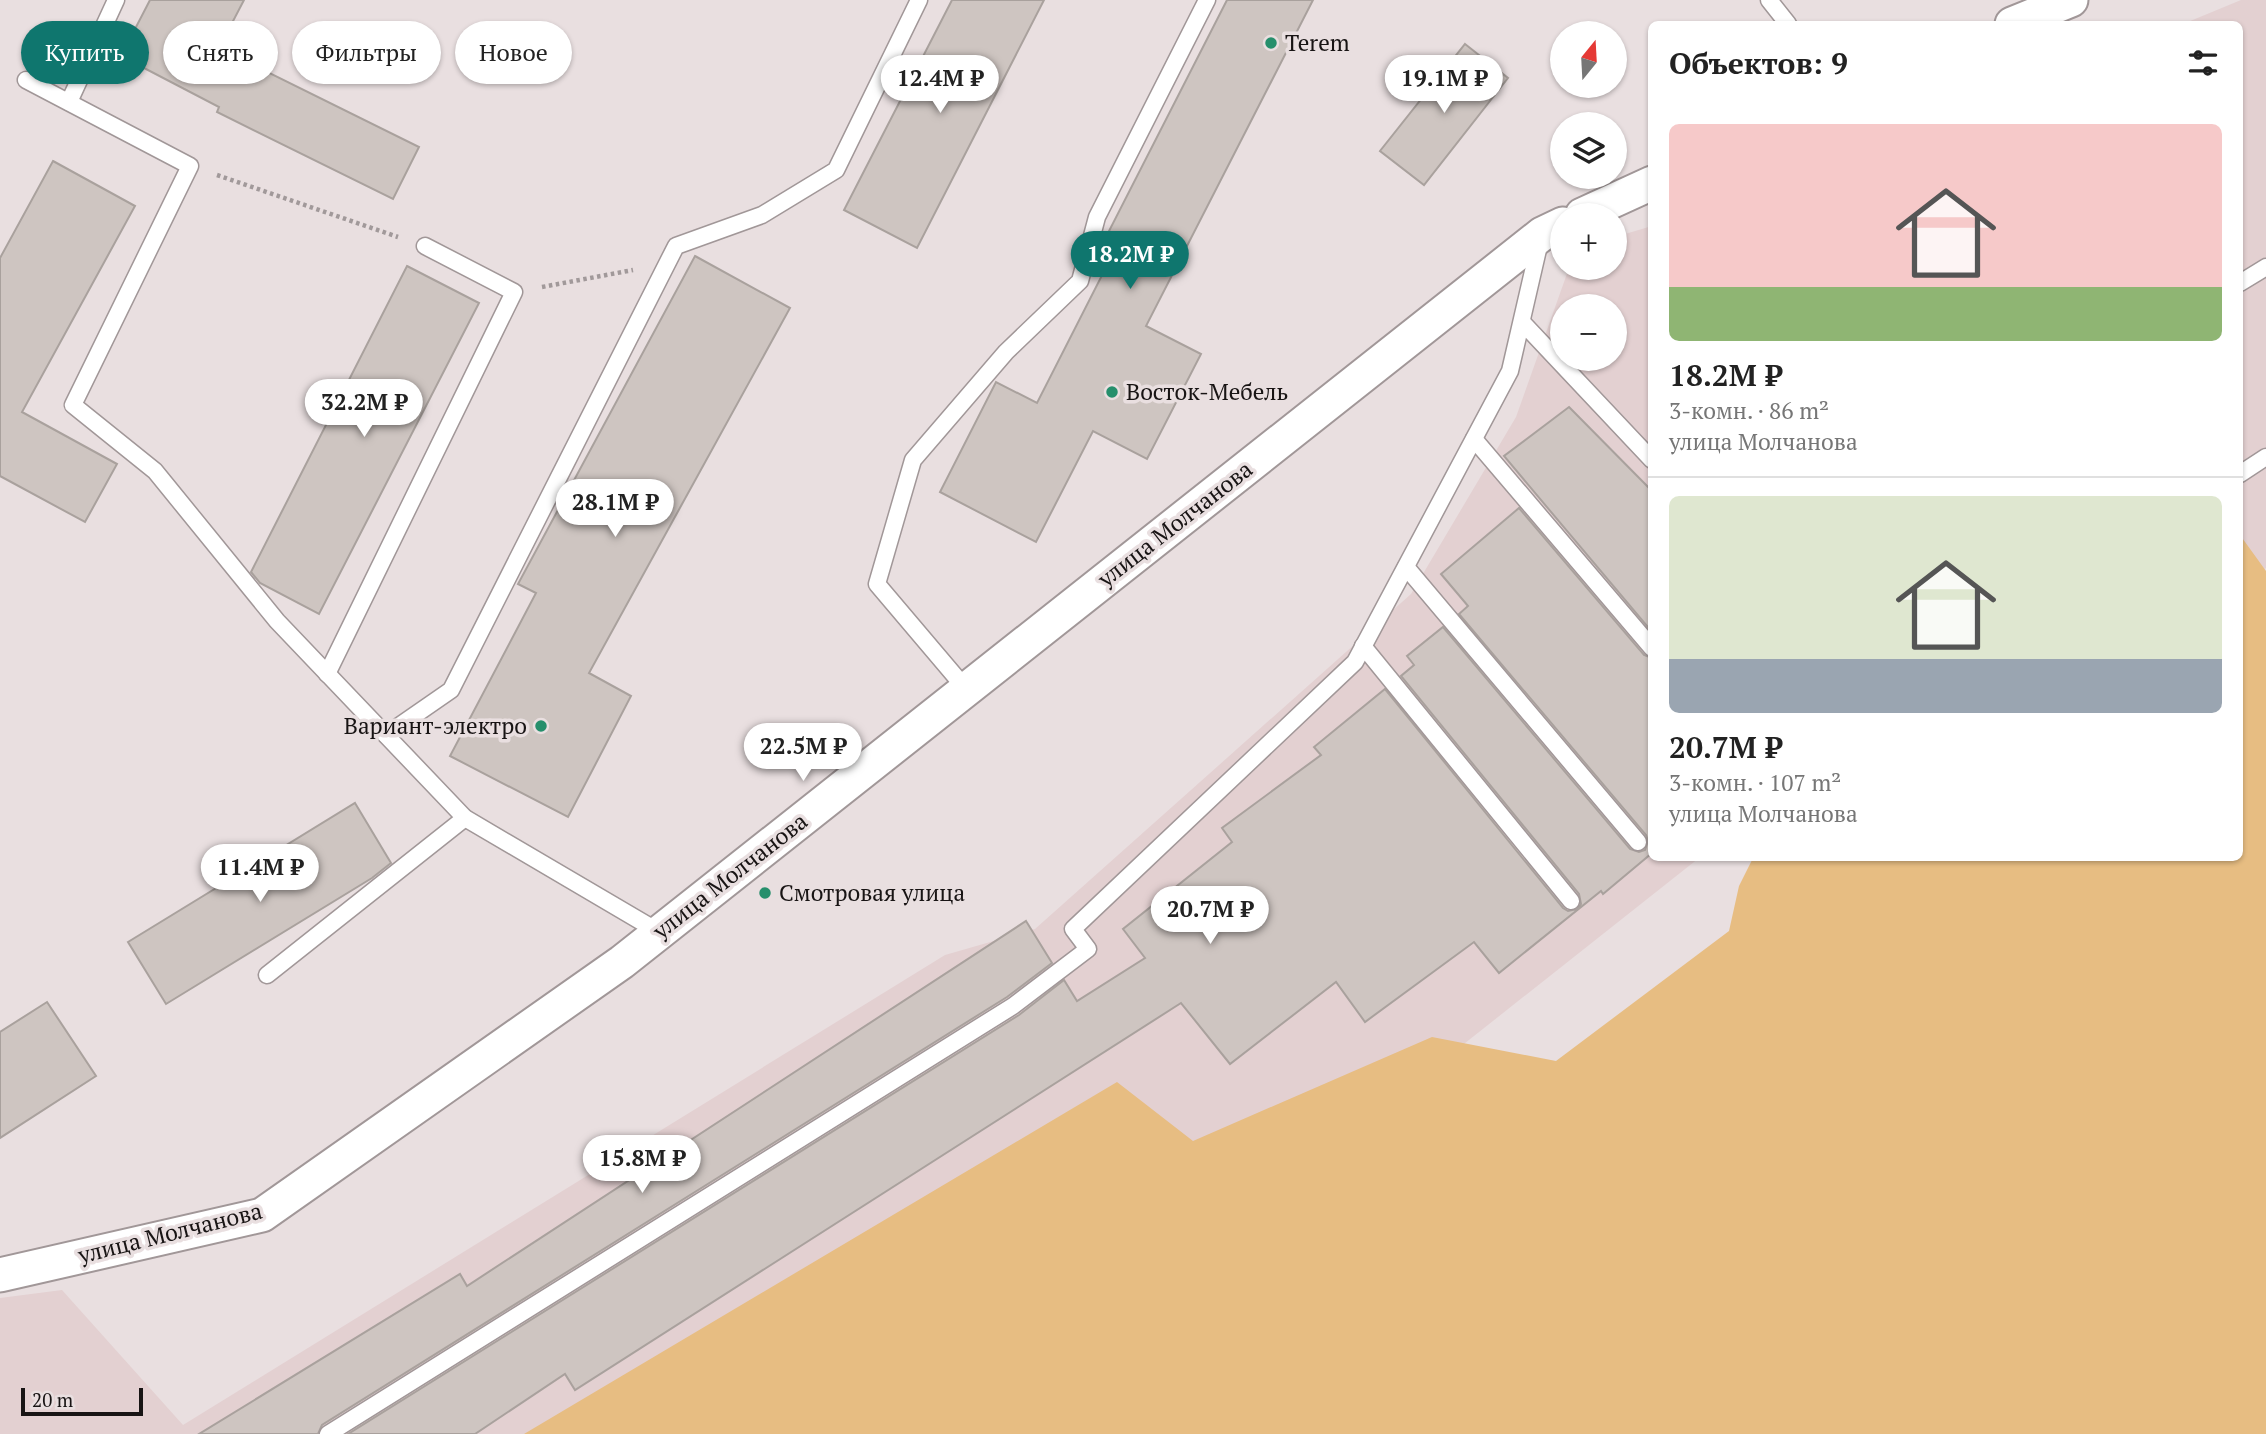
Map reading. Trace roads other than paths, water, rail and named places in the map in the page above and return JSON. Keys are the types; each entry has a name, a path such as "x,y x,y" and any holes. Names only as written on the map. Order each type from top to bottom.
{"street":[{"path":"2019,21 2071,0"},
{"path":"1608,203 1648,185"},
{"name":"улица Молчанова","path":"0,1275 262,1215 659,932 1550,231"}],"lane":[{"path":"69,102 116,0"},
{"path":"386,735 451,690 676,246 762,215 836,170 919,0"},
{"path":"967,689 877,584 914,460 1006,352 1080,281 1097,217 1207,0"},
{"path":"1769,0 1786,21"},
{"path":"34,84 190,166 73,405 155,471 277,621 465,818 659,932"},
{"path":"328,1434 1013,1006 1088,949 1073,929 1356,662 1510,371 1522,322 1550,235"},
{"path":"327,674 514,292 425,246"},
{"path":"2243,281 2266,267"},
{"path":"1522,322 1648,456"},
{"path":"1474,439 1648,643"},
{"path":"2243,472 2266,457"},
{"path":"1406,567 1638,842"},
{"path":"1363,646 1571,901"},
{"path":"267,975 465,818"}],"place":[{"name":"Terem","path":"1271,43"},
{"name":"Восток-Мебель","path":"1112,392"},
{"name":"Вариант-электро","path":"541,726"},
{"name":"Смотровая улица","path":"765,893"}]}
